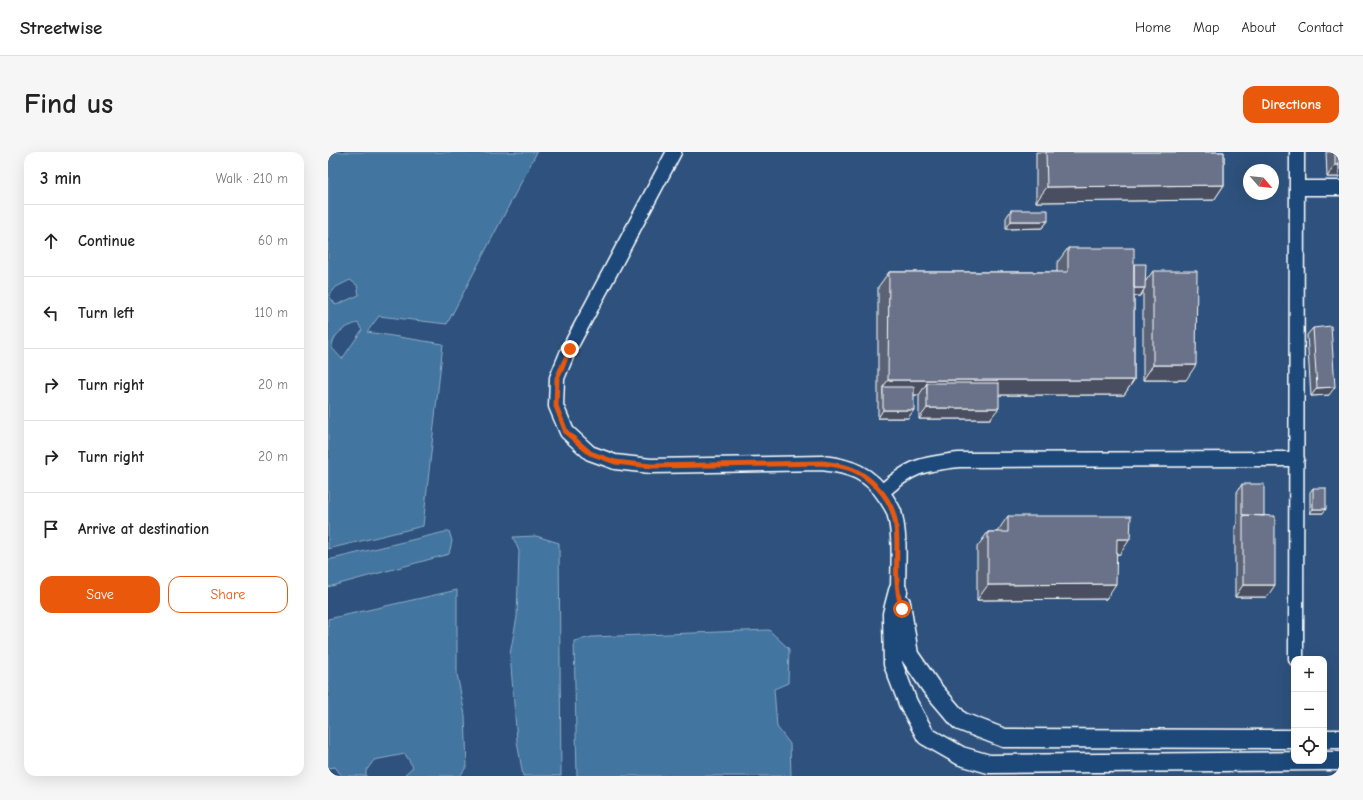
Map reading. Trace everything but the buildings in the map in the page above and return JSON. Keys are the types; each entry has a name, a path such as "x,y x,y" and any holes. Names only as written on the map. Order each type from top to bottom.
{"street":[{"path":"674,152 570,349 557,378 556,406 566,432 590,453 615,462 651,466 790,463 836,465 864,474 882,492 894,510 897,532 898,591 910,655 931,688 960,721 1004,738 1291,739"},
{"path":"1296,656 1297,152"},
{"path":"1298,188 1339,188"},
{"path":"882,492 899,476 923,464 959,460 1296,459"},
{"path":"898,591 892,614 893,664 908,703 926,736 960,756 989,764 1291,761"},
{"path":"1327,739 1339,739"},
{"path":"1327,761 1339,761"}],"water":[{"path":"328,152 537,152 447,324 379,316 367,332 443,344 423,526 328,549","holes":["350,280 357,285 359,295 336,305 329,296 336,287","358,323 362,330 342,359 332,348 334,339 340,331"]},
{"path":"449,531 452,541 449,554 328,587 328,560"},
{"path":"536,536 559,543 561,776 523,776 517,741 510,654 517,617 519,551 513,537"},
{"path":"457,590 457,674 465,715 467,766 460,776 403,776 413,767 405,754 374,760 366,771 366,776 342,776 335,767 328,768 328,619"},
{"path":"769,630 789,649 788,683 774,689 777,727 790,744 791,776 577,776 574,641 592,637"}],"route":[{"path":"570,349 557,378 556,406 566,432 590,453 615,462 651,466 822,463 842,466 864,474 882,492 894,510 897,532 898,591 902,609"}]}
